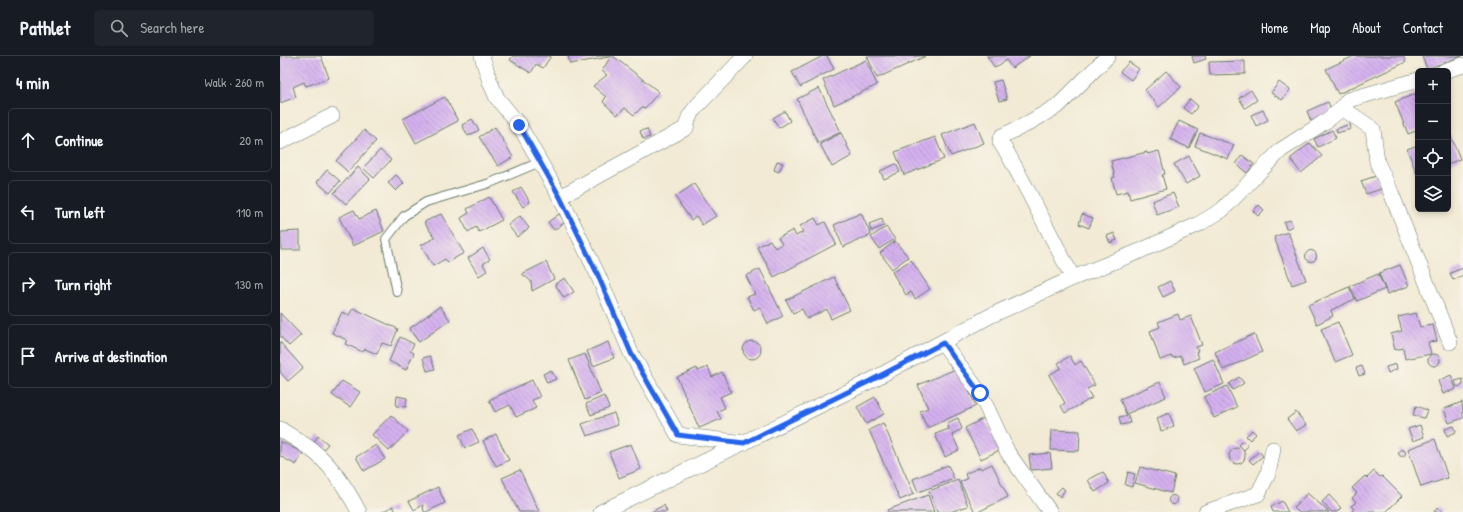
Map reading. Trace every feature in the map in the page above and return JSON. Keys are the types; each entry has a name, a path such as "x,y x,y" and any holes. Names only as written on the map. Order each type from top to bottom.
{"street":[{"path":"482,56 490,82 497,98 519,125 560,197 597,273 631,353 678,435 744,443"},
{"path":"560,197 686,128 689,117 696,107 744,56"},
{"path":"1073,278 1008,154 1000,142 1002,136 1025,125 1059,105 1108,56"},
{"path":"1451,69 1463,65"},
{"path":"601,512 870,381 943,343 990,316 1073,278 1140,251 1205,221 1222,210 1281,150 1326,121 1342,108 1348,100 1415,81"},
{"path":"1342,108 1373,129 1377,162 1450,342"},
{"path":"280,142 332,116"},
{"path":"943,343 980,393 1008,453 1050,512"},
{"path":"280,429 318,454 338,475 359,512"},
{"path":"1206,512 1258,494 1268,474 1273,449"}],"lane":[{"path":"398,292 386,239 404,216 426,202 490,182 540,162"}],"building":[{"path":"280,56 321,56 329,78 306,86 304,82 293,87 296,97 280,103"},
{"path":"513,56 551,56 543,68 536,64 531,73 510,60"},
{"path":"568,56 609,56 609,57 570,64"},
{"path":"611,56 659,92 645,108 642,107 634,115 625,108 617,115 603,102 606,97 593,86 607,75 602,71"},
{"path":"823,56 827,56 834,69 800,87 792,72"},
{"path":"867,56 926,56 877,78"},
{"path":"987,56 1030,56 1012,68 1006,60 995,68"},
{"path":"1192,56 1205,56 1206,59 1194,63"},
{"path":"1354,56 1403,56 1406,62 1338,94 1326,69"},
{"path":"1422,56 1462,56 1430,68 1427,68"},
{"path":"866,60 877,85 834,105 823,80"},
{"path":"1245,61 1245,74 1210,75 1209,62"},
{"path":"1129,62 1139,69 1131,80 1120,72"},
{"path":"1166,71 1181,87 1159,107 1145,90"},
{"path":"1001,80 1007,99 999,101 993,82"},
{"path":"1279,82 1290,90 1282,100 1271,93"},
{"path":"819,88 841,132 818,143 797,99"},
{"path":"1251,90 1257,100 1245,108 1239,98"},
{"path":"1415,94 1415,131 1408,134 1395,102"},
{"path":"445,97 458,121 416,143 403,119"},
{"path":"1190,99 1198,106 1191,114 1183,108"},
{"path":"1328,102 1332,112 1311,121 1307,111"},
{"path":"1263,110 1268,120 1256,126 1251,115"},
{"path":"785,111 790,121 779,128 773,118"},
{"path":"472,119 479,130 468,136 462,125"},
{"path":"1179,121 1198,130 1189,148 1170,139"},
{"path":"975,122 984,143 951,156 942,135"},
{"path":"1350,124 1351,129 1337,133 1336,129"},
{"path":"495,127 513,157 498,166 479,137"},
{"path":"647,129 650,137 643,139 640,131"},
{"path":"364,130 376,141 348,172 336,161"},
{"path":"1332,130 1336,138 1318,147 1314,139"},
{"path":"841,133 852,156 832,167 820,144"},
{"path":"1200,133 1234,145 1228,159 1195,146"},
{"path":"1451,136 1460,159 1451,163"},
{"path":"935,137 944,159 904,175 895,152"},
{"path":"1310,143 1322,156 1301,173 1290,159"},
{"path":"1415,146 1415,169 1407,149"},
{"path":"380,150 391,160 374,178 363,168"},
{"path":"1159,151 1165,174 1162,175 1166,189 1130,199 1128,191 1116,194 1112,178 1115,177 1111,161 1147,152 1147,154"},
{"path":"1242,155 1254,164 1247,173 1236,164"},
{"path":"1189,156 1200,176 1186,184 1174,164"},
{"path":"777,161 783,163 779,172 774,170"},
{"path":"896,164 900,172 884,179 880,171"},
{"path":"358,167 370,179 346,204 334,193"},
{"path":"327,170 340,181 330,193 317,182"},
{"path":"396,175 404,183 396,191 388,183"},
{"path":"1376,176 1381,189 1366,194 1361,181"},
{"path":"694,184 716,216 702,225 696,216 691,220 675,197"},
{"path":"521,187 530,202 523,207 513,192"},
{"path":"1173,193 1179,207 1157,215 1152,201"},
{"path":"489,197 502,220 479,232 476,227 468,232 461,218 469,213 467,209"},
{"path":"1259,205 1264,210 1258,216 1253,211"},
{"path":"354,210 359,219 376,211 384,231 353,246 339,217"},
{"path":"861,213 871,235 843,247 834,225"},
{"path":"441,214 464,253 448,262 445,259 433,266 421,245 435,238 424,222"},
{"path":"559,214 565,222 554,230 548,222"},
{"path":"1082,214 1093,218 1089,228 1079,224"},
{"path":"520,216 529,228 517,237 508,225"},
{"path":"815,218 819,225 825,222 836,244 774,277 757,247 770,240 775,248 782,244 778,238 793,230 796,236 803,232 800,226"},
{"path":"882,219 884,226 871,231 869,224"},
{"path":"1290,220 1293,226 1286,229 1284,222"},
{"path":"886,227 895,239 879,249 871,237"},
{"path":"300,231 300,250 281,250 281,232"},
{"path":"1288,232 1306,280 1292,285 1274,237"},
{"path":"1114,233 1117,240 1110,243 1107,236"},
{"path":"895,241 908,257 892,269 880,253"},
{"path":"483,248 490,259 483,264 487,271 479,276 468,258"},
{"path":"1311,250 1315,252 1317,256 1315,260 1311,262 1307,260 1305,256 1307,252"},
{"path":"911,260 930,289 915,299 911,292 906,295 892,272"},
{"path":"546,262 554,279 532,291 531,281 522,274"},
{"path":"1400,265 1409,286 1387,294 1379,273"},
{"path":"1463,268 1463,276 1453,280 1450,273"},
{"path":"760,269 783,316 768,324 760,307 754,310 747,297 755,294 746,276"},
{"path":"1378,274 1385,289 1357,301 1350,286"},
{"path":"834,277 850,310 831,319 827,309 807,319 802,309 793,313 786,300"},
{"path":"565,278 574,292 564,298 555,284"},
{"path":"1170,281 1175,291 1163,297 1158,287"},
{"path":"1349,287 1355,299 1331,310 1333,316 1317,324 1308,305"},
{"path":"440,306 450,320 419,342 409,329"},
{"path":"353,308 398,329 391,346 382,343 377,354 365,349 363,352 345,344 347,340 332,333 342,312 349,315"},
{"path":"280,313 301,335 289,346 280,336"},
{"path":"1416,313 1420,327 1433,325 1437,341 1428,342 1431,354 1405,359 1403,348 1395,350 1391,334 1402,331 1398,317"},
{"path":"1178,314 1180,320 1191,316 1202,345 1196,347 1199,358 1184,364 1181,356 1173,358 1172,356 1160,360 1150,331 1160,327 1158,322"},
{"path":"1338,322 1352,355 1335,362 1321,329"},
{"path":"1254,334 1262,352 1223,370 1215,352"},
{"path":"400,337 414,344 410,351 414,353 406,370 389,361"},
{"path":"752,341 758,344 761,350 758,356 752,359 746,356 743,350 746,344"},
{"path":"280,342 303,368 288,381 280,372"},
{"path":"608,342 614,358 593,366 587,351"},
{"path":"585,354 601,393 585,400 569,360"},
{"path":"1432,354 1436,354 1440,360 1436,366 1432,366 1428,362 1428,358"},
{"path":"430,356 435,369 427,371 423,358"},
{"path":"1070,356 1075,365 1081,361 1095,385 1087,389 1092,398 1065,413 1061,406 1065,403 1049,375 1061,368 1058,363"},
{"path":"1213,359 1224,384 1205,392 1194,368"},
{"path":"1396,364 1397,369 1388,373 1386,367"},
{"path":"1362,366 1365,374 1359,376 1356,368"},
{"path":"708,367 712,377 722,372 731,392 720,397 725,408 717,411 721,419 699,428 677,377 697,368 698,371"},
{"path":"958,368 976,406 927,428 920,411 928,408 918,385"},
{"path":"551,370 556,379 547,383 543,374"},
{"path":"1451,375 1456,389 1443,394 1438,381"},
{"path":"1239,377 1244,383 1233,390 1229,384"},
{"path":"1463,379 1463,385 1457,387 1455,381"},
{"path":"532,380 540,397 532,400 536,408 516,417 510,405 495,412 489,400"},
{"path":"342,381 360,392 350,407 332,395"},
{"path":"1160,382 1166,397 1126,414 1120,399"},
{"path":"1227,386 1237,407 1214,418 1204,397"},
{"path":"397,396 407,398 406,407 396,406"},
{"path":"604,396 609,408 591,415 586,404"},
{"path":"875,397 884,414 866,424 857,407"},
{"path":"1462,402 1463,418 1449,423 1444,409"},
{"path":"1416,406 1427,410 1424,418 1413,415"},
{"path":"1296,412 1306,425 1296,431 1287,419"},
{"path":"614,413 618,425 587,436 582,424"},
{"path":"1169,413 1174,426 1161,431 1157,418"},
{"path":"391,415 408,431 389,451 372,435"},
{"path":"1128,415 1130,423 1121,425 1119,417"},
{"path":"958,418 962,429 952,434 959,450 945,457 935,434 949,429 947,423"},
{"path":"984,418 1000,450 981,459 965,428"},
{"path":"883,423 914,494 900,500 869,430"},
{"path":"1420,425 1424,437 1413,441 1408,429"},
{"path":"1454,426 1456,432 1447,436 1445,429"},
{"path":"472,429 479,442 465,448 459,435"},
{"path":"1052,430 1080,431 1079,451 1051,450"},
{"path":"1252,430 1256,434 1250,440 1246,436"},
{"path":"496,434 509,460 496,466 483,441"},
{"path":"318,436 328,444 321,452 312,445"},
{"path":"1435,439 1448,478 1421,487 1408,449"},
{"path":"280,441 303,453 296,465 280,456"},
{"path":"1243,441 1248,446 1244,450 1239,445"},
{"path":"631,444 641,469 619,478 609,452"},
{"path":"376,445 385,459 364,471 356,457"},
{"path":"1237,448 1243,450 1245,456 1243,462 1237,464 1231,462 1229,456 1231,450"},
{"path":"1402,450 1405,453 1402,456 1399,453"},
{"path":"1259,451 1263,456 1253,464 1249,460"},
{"path":"1050,453 1052,468 1031,470 1029,455"},
{"path":"992,464 1008,497 978,512 975,512 960,482 967,479 965,474 980,467 981,469"},
{"path":"948,465 954,479 918,492 913,479"},
{"path":"1140,467 1175,476 1171,493 1135,483"},
{"path":"520,470 539,512 519,512 502,478"},
{"path":"1374,471 1380,477 1382,476 1402,496 1386,512 1351,512 1354,509 1351,506 1356,502 1352,498 1357,493 1352,488 1365,476 1367,478"},
{"path":"1103,472 1109,483 1095,492 1088,480"},
{"path":"1128,472 1135,474 1132,487 1125,485"},
{"path":"958,480 968,506 950,512 937,512 929,491"},
{"path":"438,487 445,503 426,512 424,512 423,505 414,510 409,501"},
{"path":"1062,487 1065,490 1060,497 1056,493"},
{"path":"1307,493 1329,512 1298,512 1294,508"},
{"path":"928,495 934,512 888,512 887,510"},
{"path":"1173,495 1178,500 1173,505 1168,500"},
{"path":"1329,495 1341,508 1337,512 1332,512 1322,502"},
{"path":"1282,501 1288,512 1273,512 1271,507"},
{"path":"664,505 667,512 651,512"},
{"path":"393,506 396,512 382,512"},
{"path":"1437,507 1443,511 1434,512"}],"route":[{"path":"519,125 560,197 597,273 631,353 678,435 744,443 943,343 980,393"}]}
